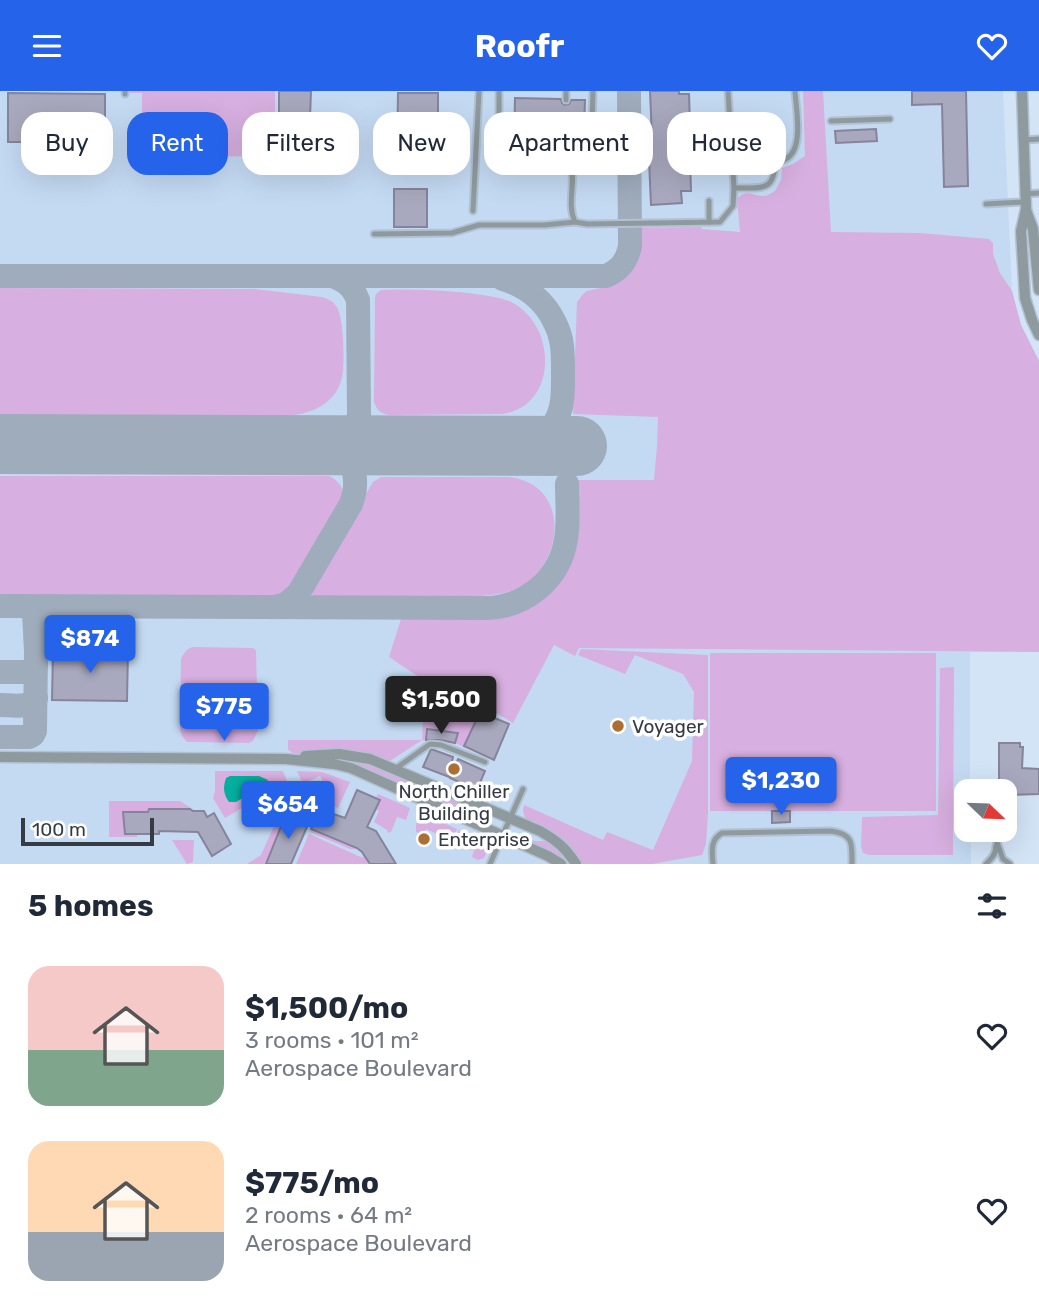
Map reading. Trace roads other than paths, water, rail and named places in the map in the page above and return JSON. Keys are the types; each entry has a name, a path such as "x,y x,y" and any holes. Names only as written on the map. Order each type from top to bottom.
{"street":[{"path":"1023,91 1025,202 1021,230 1025,297 1039,334"},
{"path":"1025,202 1036,229 1039,290"},
{"path":"286,759 339,754 370,759 540,831 567,850 576,864"},
{"path":"0,757 286,759 334,764 351,768 561,864"},
{"path":"427,802 435,786"}],"lane":[{"path":"473,211 479,91"},
{"path":"499,91 499,112"},
{"path":"566,91 566,100"},
{"path":"592,112 593,91"},
{"path":"728,91 729,112"},
{"path":"786,159 793,154 798,142 795,91"},
{"path":"831,121 890,119"},
{"path":"1024,140 1039,139"},
{"path":"572,175 571,212 575,222"},
{"path":"374,235 452,233 479,225 720,222 733,206 733,175"},
{"path":"734,188 765,187 774,175"},
{"path":"986,204 1025,202 1039,193"},
{"path":"709,201 709,222"},
{"path":"396,769 430,744 441,745 485,762"},
{"path":"490,864 523,789"},
{"path":"713,864 712,845 715,837 722,832 831,831 848,836 852,843 852,864"},
{"path":"986,864 996,851 996,843"},
{"path":"996,843 1003,859 1010,864"}],"place":[{"name":"Voyager","path":"618,726"},
{"name":"North Chiller Building","path":"454,769"},
{"name":"Enterprise","path":"424,839"}]}
